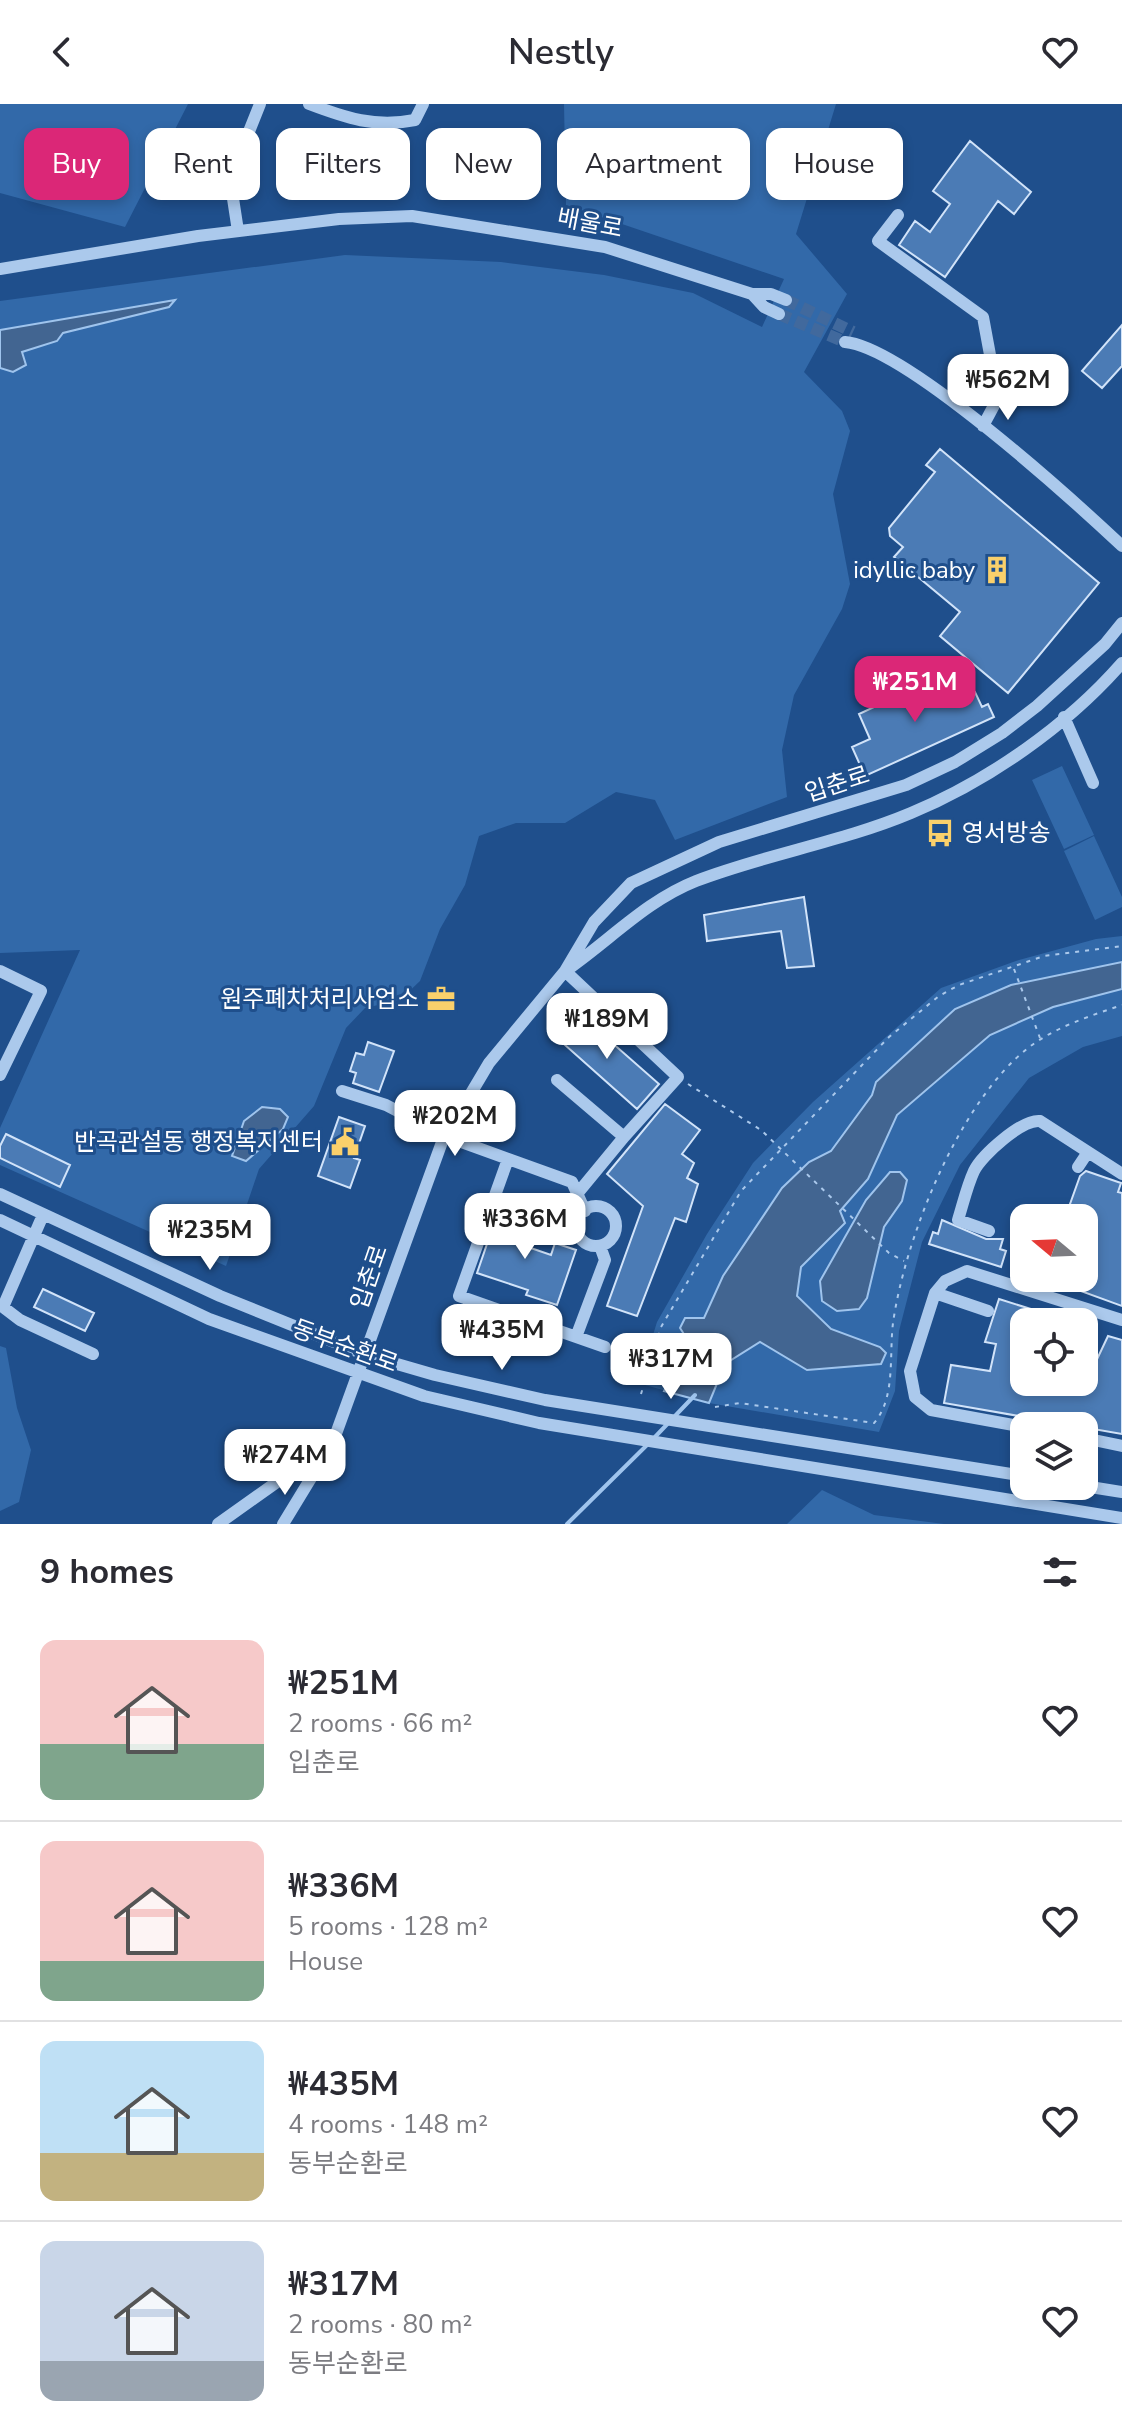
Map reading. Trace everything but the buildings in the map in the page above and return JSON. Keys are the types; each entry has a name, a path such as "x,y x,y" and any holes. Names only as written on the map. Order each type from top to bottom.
{"street":[{"path":"238,231 230,179 260,104"},
{"path":"309,104 355,122 392,125 415,120 423,104"},
{"path":"898,215 878,241 983,317 998,398 983,426"},
{"name":"배울로","path":"0,269 238,231 339,219 412,216 605,247 752,294 764,307 779,314"},
{"path":"752,294 771,294 786,300"},
{"path":"853,339 919,380 983,426 1073,500 1122,546"},
{"name":"입춘로","path":"283,1524 333,1442 366,1355 389,1282 445,1136 489,1063 565,971 594,922 631,883 719,842 906,785 955,762 1002,733 1037,706 1096,653 1122,623"},
{"name":"입춘로","path":"565,971 642,909 694,882 910,814 988,773 1098,691 1122,663"},
{"path":"1064,717 1093,783"},
{"path":"0,971 41,991 0,1075"},
{"path":"565,971 678,1077 577,1194"},
{"path":"557,1080 624,1137"},
{"path":"342,1091 386,1105 445,1136 572,1182 585,1211"},
{"path":"989,1231 958,1220 975,1168 1007,1136 1033,1121 1040,1121 1122,1174"},
{"path":"1078,1167 1088,1152"},
{"path":"508,1159 459,1296 605,1347"},
{"name":"동부순환로","path":"0,1194 220,1296 366,1355 481,1386 1010,1474"},
{"path":"600,1207 615,1220 611,1239 600,1246 588,1244 579,1236 576,1224 585,1211 600,1207"},
{"path":"43,1215 3,1307 20,1320 93,1354"},
{"name":"동부순환로","path":"0,1220 209,1319 358,1376 476,1410 1122,1518"},
{"path":"576,1337 605,1260 600,1246"},
{"path":"1010,1424 931,1410 915,1397 910,1371 935,1293 945,1281 967,1271 1122,1320"},
{"path":"935,1293 988,1311"},
{"path":"1098,1441 1122,1446"},
{"path":"218,1524 333,1442"},
{"path":"1098,1488 1122,1492"}],"path":[{"path":"641,1394 661,1327 741,1191 889,1037 939,996 1044,956 1122,946"},
{"path":"1014,967 1041,1039"},
{"path":"715,1407 740,1403 874,1423 880,1415 888,1385 893,1324 905,1262 925,1203 978,1106 1025,1050 1086,1017 1122,1005"},
{"path":"678,1077 761,1130 889,1253 905,1262"}],"shaded area":[{"path":"0,104 188,104 176,128 145,128 145,188 125,227 26,200 129,200 129,128 24,128 24,200 0,193"},
{"path":"564,104 836,104 829,128 766,128 766,200 806,200 796,234 847,294 804,372 842,411 850,431 833,494 850,584 842,609 794,695 782,750 787,797 675,840 655,800 616,792 565,823 516,823 479,836 465,885 440,929 420,981 400,1000 365,1008 346,1028 314,1106 259,1169 226,1266 0,1165 0,1128 80,950 0,953 0,301 345,255 501,262 604,275 693,293 762,327 784,279 566,205 566,200 750,200 750,128 564,128"},
{"path":"175,300 169,307 63,333 57,341 22,352 26,365 13,372 0,368 0,330"},
{"path":"1062,766 1094,835 1064,849 1032,780"},
{"path":"1094,836 1122,897 1122,907 1095,920 1064,851"},
{"path":"1122,936 1122,962 1011,985 961,1007 990,1034 1053,1007 1122,989 1122,1036 1083,1047 1029,1078 960,1165 922,1242 899,1331 895,1391 879,1432 709,1403 638,1383 657,1322 707,1234 753,1163 813,1102 941,988 1019,960 1096,939"},
{"path":"1122,962 1122,989 1053,1007 990,1035 897,1115 868,1179 840,1211 845,1223 801,1267 797,1296 831,1329 880,1347 886,1353 881,1364 807,1370 760,1342 725,1364 709,1403 664,1391 689,1342 680,1328 685,1318 704,1318 723,1276 782,1188 809,1162 831,1151 872,1095 876,1082 955,1009 1011,985"},
{"path":"262,1107 280,1109 288,1117 283,1129 246,1161 232,1156 244,1121"},
{"path":"890,1172 900,1172 907,1180 902,1201 884,1227 867,1298 859,1309 837,1311 822,1301 820,1281 866,1200"},
{"path":"0,1346 6,1348 17,1408 31,1450 19,1502 0,1511"},
{"path":"822,1490 874,1515 944,1524 787,1524"}],"waterway":[{"path":"654,1438 695,1395"},
{"path":"567,1524 648,1444"}],"tunnel":[{"path":"786,300 853,332"},
{"path":"779,314 845,342"}],"place":[{"name":"idyllic baby","path":"997,570"},
{"name":"영서방송","path":"940,833"},
{"name":"원주폐차처리사업소","path":"441,999"},
{"name":"반곡관설동 행정복지센터","path":"345,1142"}]}
